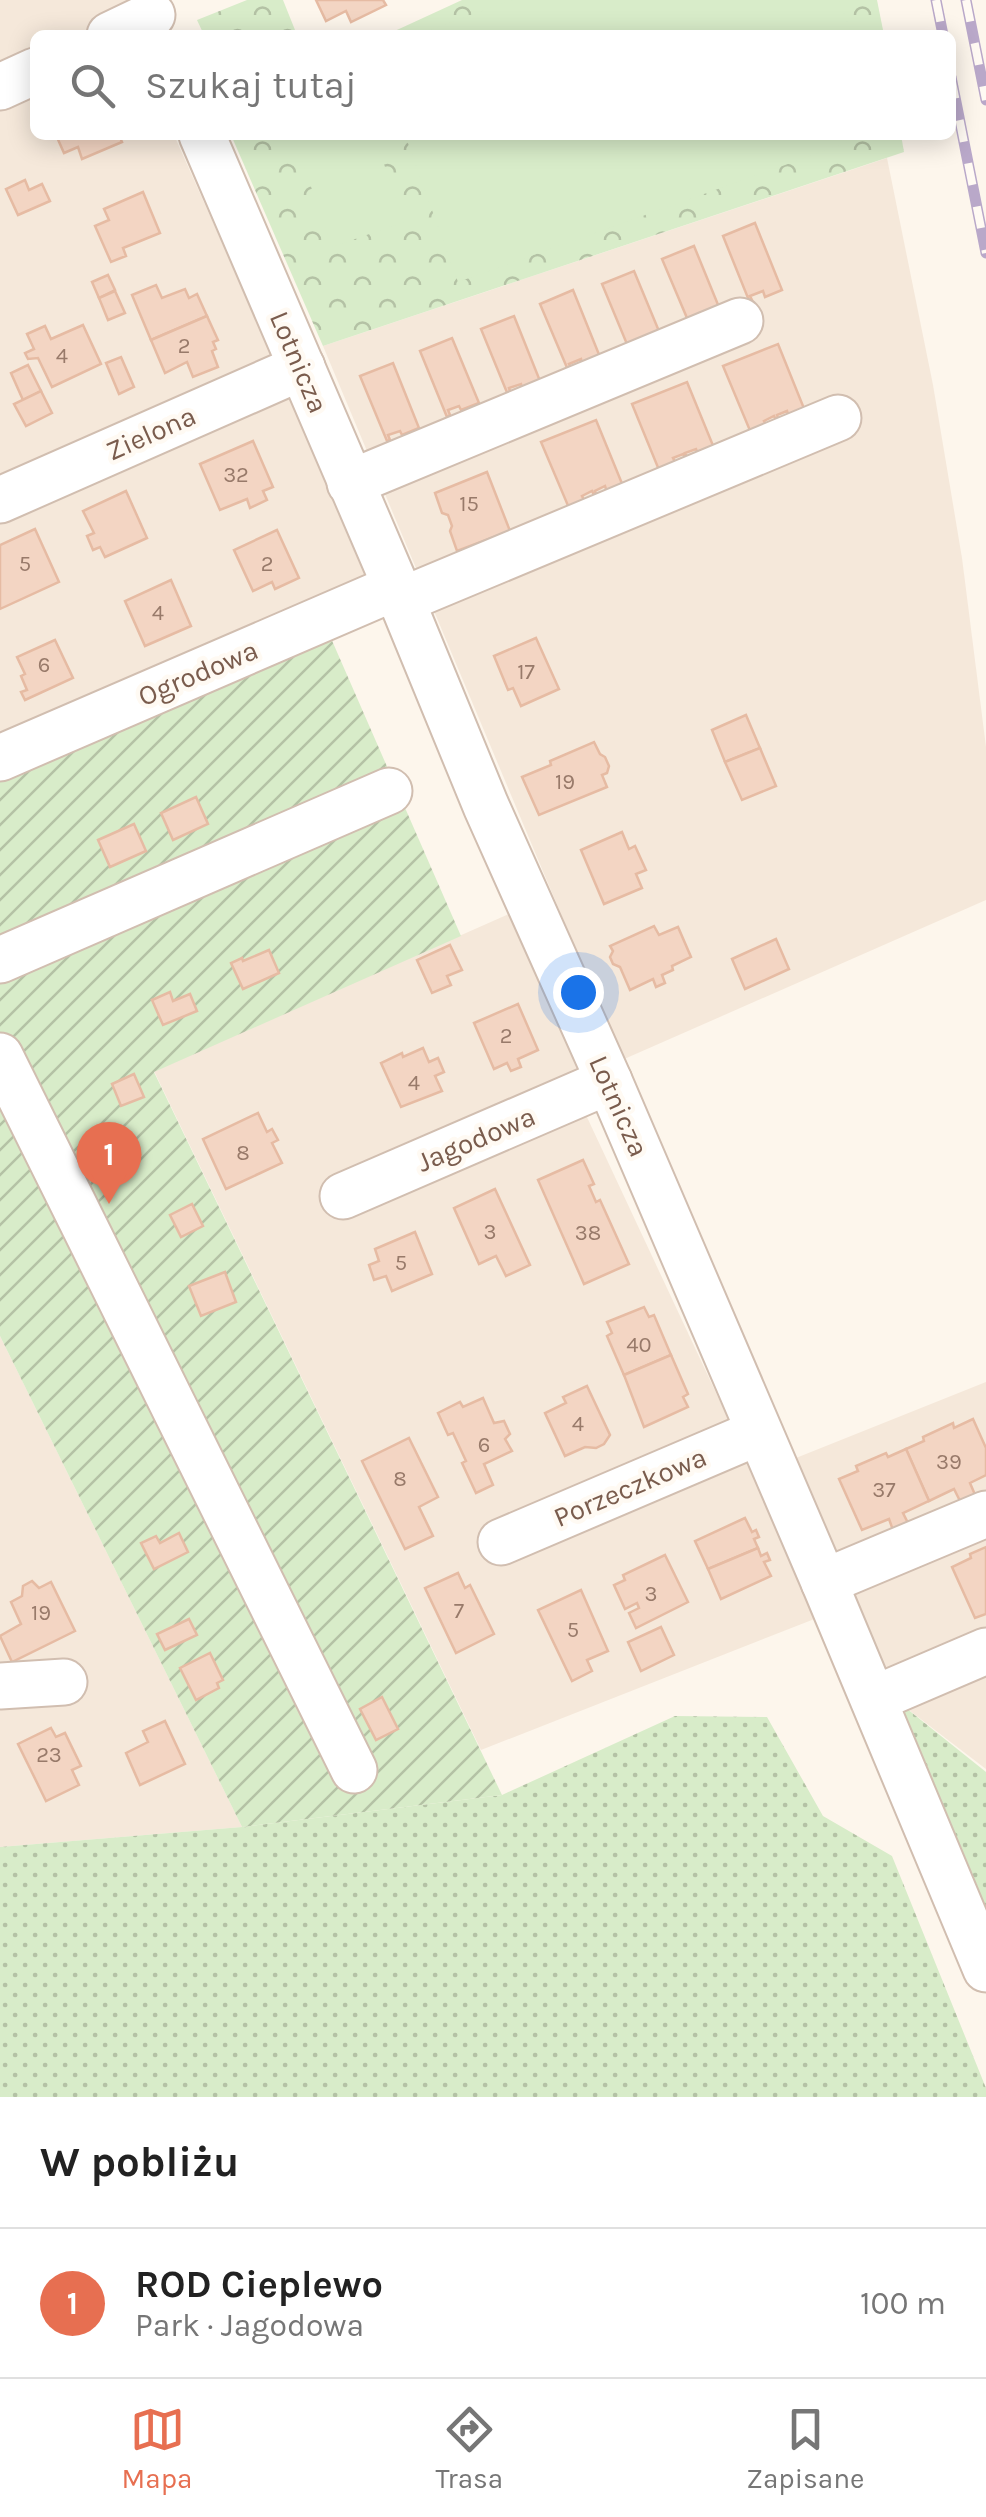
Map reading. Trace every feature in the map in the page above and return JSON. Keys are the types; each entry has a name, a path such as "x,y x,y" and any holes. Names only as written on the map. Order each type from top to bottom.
{"street":[{"path":"122,30 153,17"},
{"path":"0,88 30,73"},
{"name":"Lotnicza","path":"204,140 986,1968"},
{"path":"350,483 740,320"},
{"name":"Zielona","path":"0,500 302,367"},
{"name":"Ogrodowa","path":"0,758 838,418"},
{"path":"0,960 389,791"},
{"path":"0,1056 354,1770"},
{"name":"Jagodowa","path":"343,1196 608,1082"},
{"name":"Porzeczkowa","path":"501,1542 759,1432"},
{"path":"824,1582 986,1514"},
{"path":"874,1699 986,1651"},
{"path":"0,1686 64,1682"}],"shaded area":[{"path":"0,0 148,0 133,30 30,30 30,140 176,140 381,615 0,782"},
{"path":"887,158 933,385 962,558 986,747 986,900 622,1060 323,346"},
{"path":"511,913 583,1077 571,1083 817,1618 481,1750 154,1071"},
{"path":"0,1336 242,1827 0,1847"},
{"path":"986,1382 986,1769 901,1704 796,1458"}],"green space":[{"path":"247,0 283,0 295,30 202,30 197,20"},
{"path":"462,0 877,0 883,30 397,30"},
{"path":"513,0 839,0 850,30 429,30"},
{"path":"233,140 902,140 904,152 323,346"},
{"path":"295,140 376,140 404,222 332,247"},
{"path":"407,140 855,140 458,282"},
{"path":"330,636 461,936 154,1072 502,1795 242,1827 0,1336 0,782"},
{"path":"901,1704 986,1772 986,1907"},
{"path":"675,1716 767,1717 823,1816 892,1856 986,2088 986,2097 0,2097 0,1847 242,1827 502,1795"}],"building":[{"path":"316,0 383,0 386,5 351,22 346,11 326,21"},
{"path":"58,140 122,142 82,159 78,147 64,153"},
{"path":"25,180 29,190 42,184 50,201 18,215 6,189"},
{"path":"143,192 160,233 123,248 126,256 111,262 95,226 109,220 104,209"},
{"path":"755,223 782,290 765,297 763,291 750,296 750,303 723,236"},
{"path":"694,246 721,312 690,325 662,259"},
{"path":"634,271 661,336 629,349 602,284"},
{"path":"108,275 115,290 99,298 92,282"},
{"path":"156,285 162,298 185,289 189,298 197,294 207,316 151,340 132,295"},
{"path":"573,290 600,357 582,364 581,359 569,364 568,370 540,304"},
{"path":"115,291 125,313 108,320 99,298"},
{"path":"207,316 218,340 213,342 216,349 212,351 218,367 193,377 187,362 165,373 151,340"},
{"path":"514,316 540,381 509,388 508,395 481,329"},
{"path":"83,325 101,364 52,387 38,358 28,359 25,353 34,349 27,334 45,326 51,339"},
{"path":"452,338 479,403 448,410 447,417 420,351"},
{"path":"778,344 805,411 789,417 787,411 777,415 777,422 774,416 764,421 767,427 751,433 723,366"},
{"path":"121,357 134,387 119,394 106,363"},
{"path":"393,363 419,428 402,435 400,431 388,435 387,441 360,376"},
{"path":"28,365 41,391 23,400 11,373"},
{"path":"687,382 714,448 698,454 696,449 685,453 688,459 683,454 673,458 676,464 659,470 632,404"},
{"path":"41,391 52,413 26,426 14,404"},
{"path":"596,420 623,486 607,492 605,486 595,491 597,497 592,491 582,496 585,502 569,508 541,442"},
{"path":"253,441 273,487 263,491 267,500 250,508 247,499 220,510 200,464"},
{"path":"487,472 510,531 457,551 448,515 442,513 435,493"},
{"path":"126,491 147,538 105,557 100,547 93,550 87,536 94,533 83,511"},
{"path":"35,529 59,582 0,609 0,545"},
{"path":"277,530 299,578 275,589 272,582 253,591 234,550"},
{"path":"171,580 191,626 145,646 125,601"},
{"path":"536,638 559,689 521,706 513,688 508,690 494,656"},
{"path":"55,640 73,678 25,700 21,692 27,690 21,676 25,674 17,657"},
{"path":"746,715 760,748 725,762 712,730"},
{"path":"594,742 609,766 602,775 607,787 539,815 522,777"},
{"path":"760,748 776,786 742,800 725,762"},
{"path":"196,797 208,824 173,840 161,813"},
{"path":"134,824 146,851 110,867 98,840"},
{"path":"622,832 629,849 635,846 646,870 636,874 642,888 604,904 581,850"},
{"path":"654,926 659,935 678,927 691,957 662,975 665,983 656,987 653,979 630,990 620,967 613,964 610,946"},
{"path":"776,939 789,969 745,989 732,959"},
{"path":"450,945 462,970 447,976 451,985 432,993 417,960"},
{"path":"269,950 279,973 243,989 231,963"},
{"path":"170,992 173,1001 190,994 197,1011 163,1025 152,1000"},
{"path":"518,1004 538,1050 518,1059 521,1067 511,1071 507,1063 494,1069 474,1023"},
{"path":"423,1048 429,1062 438,1058 444,1072 435,1076 442,1091 401,1107 381,1063"},
{"path":"134,1074 144,1097 121,1106 112,1084"},
{"path":"258,1113 267,1132 272,1129 278,1140 272,1143 282,1163 226,1189 203,1139"},
{"path":"583,1160 594,1184 589,1186 596,1202 600,1200 629,1264 584,1284 538,1180"},
{"path":"495,1189 530,1265 506,1276 496,1256 479,1264 454,1208"},
{"path":"192,1204 203,1226 181,1237 170,1215"},
{"path":"415,1232 432,1274 392,1291 386,1276 374,1280 369,1265 379,1261 375,1249"},
{"path":"225,1272 236,1302 201,1316 189,1286"},
{"path":"644,1307 649,1317 654,1315 671,1355 624,1375 607,1336 612,1333 607,1322"},
{"path":"671,1355 688,1394 683,1397 688,1407 644,1427 624,1375"},
{"path":"587,1386 610,1435 596,1448 585,1447 565,1456 545,1413 566,1403 563,1397"},
{"path":"483,1398 494,1423 504,1421 510,1434 505,1439 512,1451 484,1464 493,1485 476,1493 453,1433 448,1435 438,1413 460,1402 463,1407"},
{"path":"973,1419 986,1448 986,1475 970,1483 976,1497 961,1503 954,1489 929,1501 906,1449 953,1423 954,1428"},
{"path":"409,1438 438,1497 419,1507 433,1536 405,1549 362,1461"},
{"path":"906,1449 929,1501 903,1513 910,1527 894,1533 889,1519 862,1530 839,1479 858,1471 856,1466"},
{"path":"745,1518 752,1532 756,1530 758,1548 708,1569 695,1541"},
{"path":"179,1533 188,1552 154,1569 141,1543 156,1536 160,1543"},
{"path":"986,1547 986,1614 975,1618 952,1567"},
{"path":"758,1548 761,1556 767,1553 770,1560 764,1562 771,1576 721,1599 708,1569"},
{"path":"665,1555 688,1602 636,1628 629,1613 639,1608 637,1603 625,1609 614,1585 625,1580 623,1575"},
{"path":"458,1573 465,1588 470,1585 494,1634 456,1653 425,1588"},
{"path":"32,1581 39,1588 51,1582 75,1631 12,1662 0,1636 21,1624 11,1602 22,1596 23,1586"},
{"path":"581,1590 608,1651 587,1660 592,1671 572,1681 538,1610"},
{"path":"189,1619 197,1635 165,1650 157,1634"},
{"path":"661,1627 674,1655 641,1671 628,1642"},
{"path":"210,1653 223,1680 217,1683 219,1688 196,1700 180,1668"},
{"path":"382,1697 398,1729 376,1740 360,1709"},
{"path":"165,1721 185,1764 140,1785 126,1753 148,1742 143,1731"},
{"path":"51,1728 56,1737 65,1733 81,1766 72,1770 79,1785 46,1801 18,1744"}],"railway":[{"path":"936,0 942,30"},
{"path":"966,0 986,100"},
{"path":"956,102 986,253"}],"place":[{"name":"ROD Cieplewo","path":"109,1204"}]}
